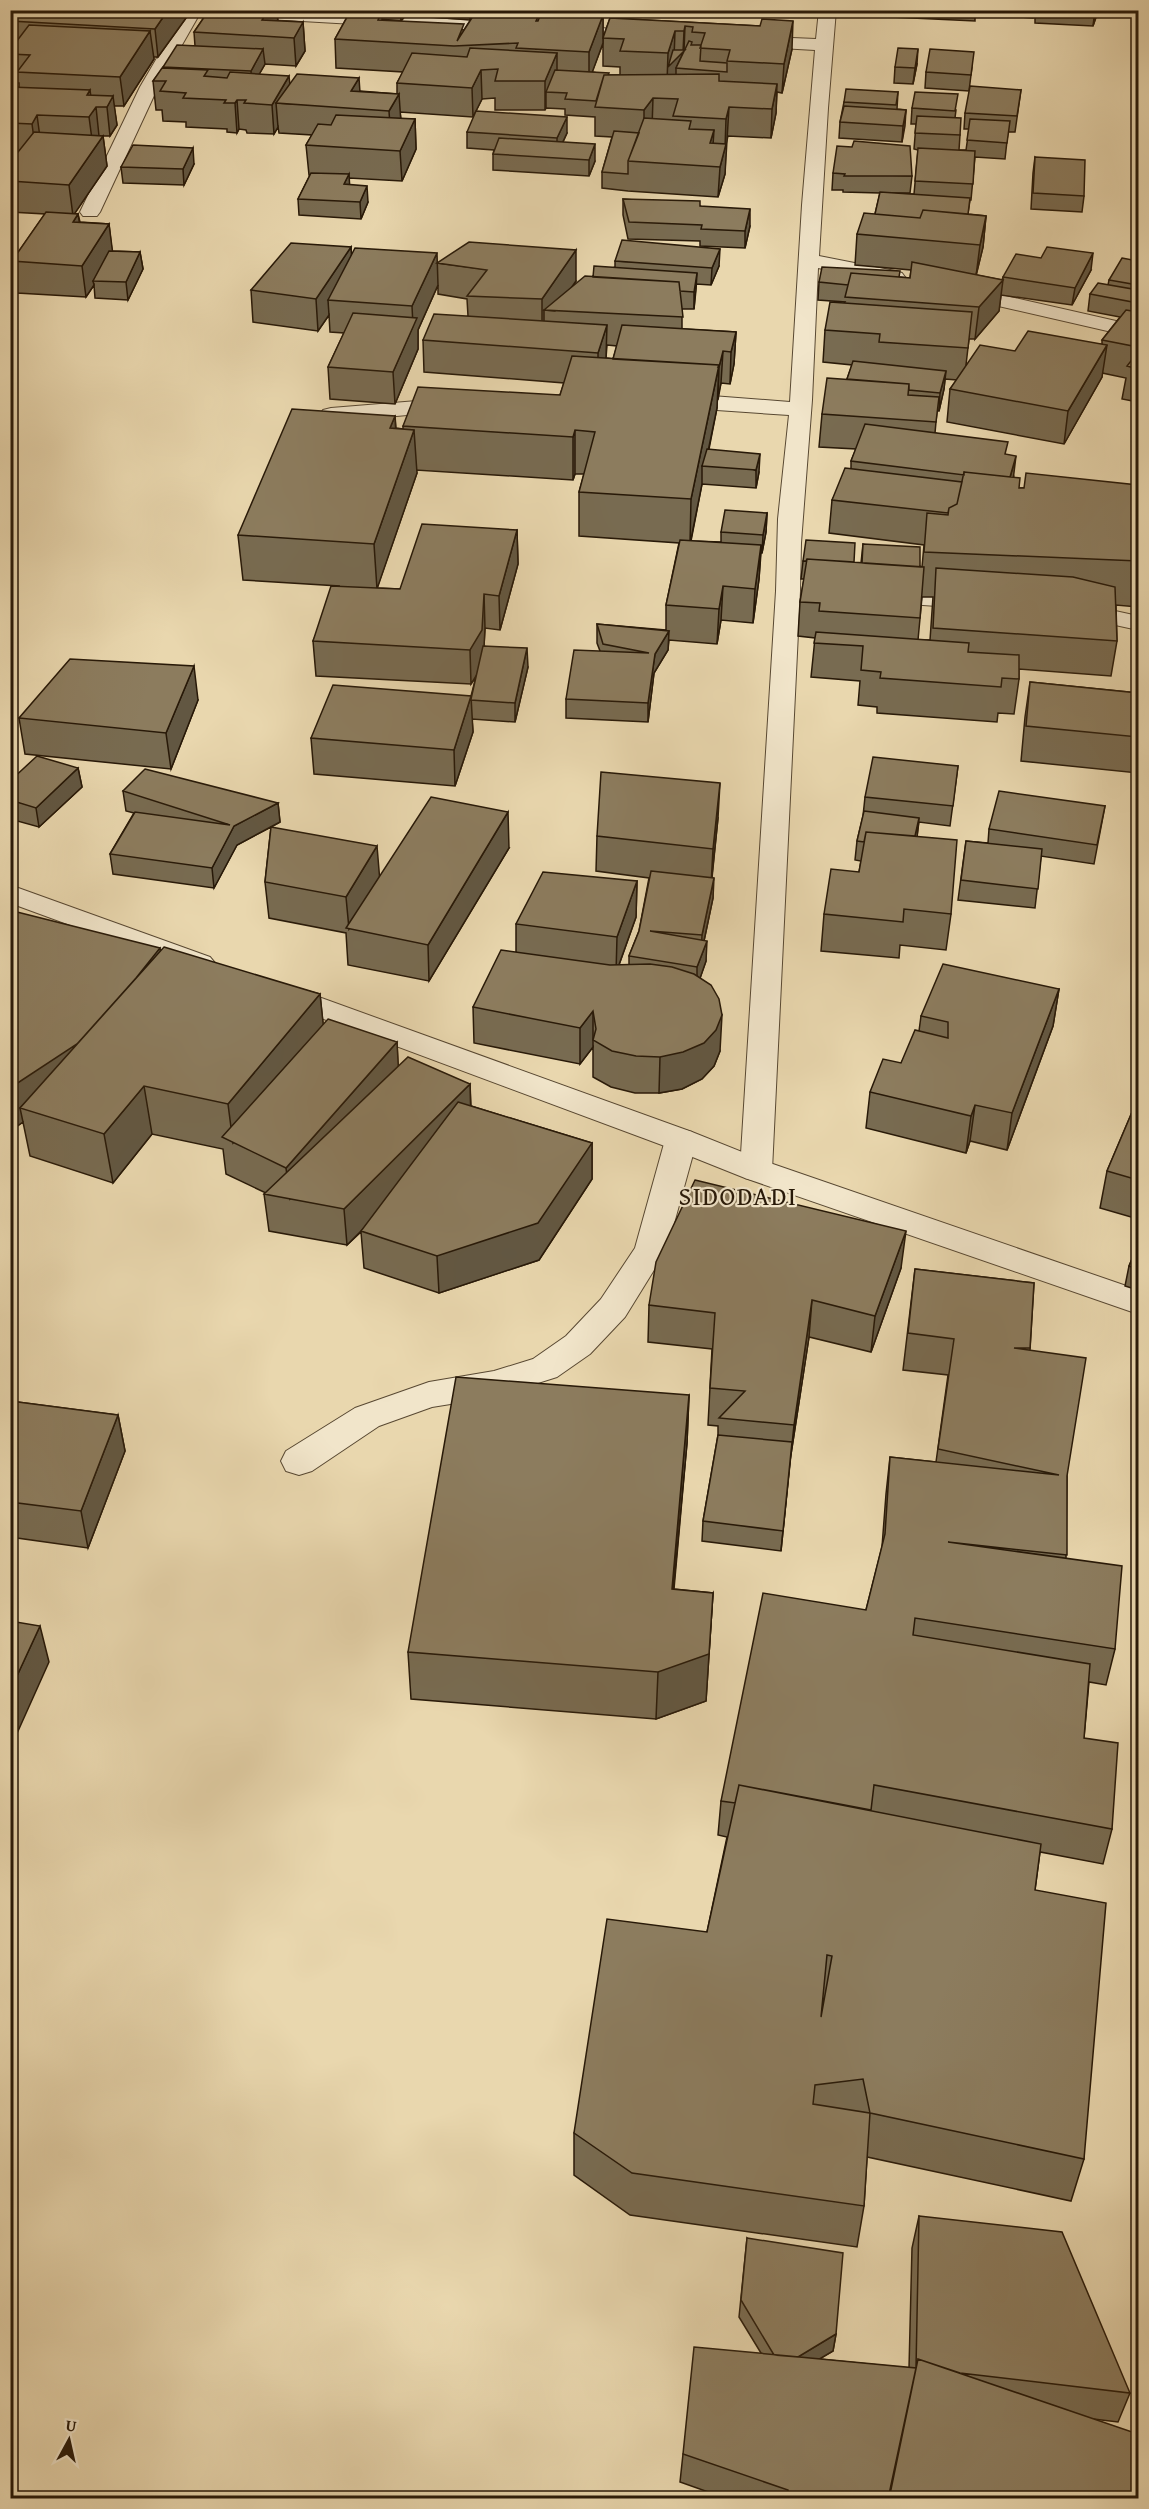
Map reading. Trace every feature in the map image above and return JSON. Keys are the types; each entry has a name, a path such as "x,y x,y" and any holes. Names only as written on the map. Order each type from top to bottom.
{"street":[{"path":"90,212 149,87 195,10 662,36"},
{"path":"756,1170 800,592 787,564 828,10"},
{"path":"731,40 824,45"},
{"path":"809,260 910,280"},
{"path":"933,285 1138,332"},
{"path":"651,399 800,409"},
{"path":"331,415 477,403"},
{"path":"859,595 1002,603"},
{"path":"1050,606 1102,613 1138,623"},
{"path":"10,893 223,971"},
{"path":"256,984 681,1140 756,1170 1138,1302"},
{"path":"299,1461 367,1418 429,1395 494,1384 545,1368 578,1345 613,1308 651,1250 681,1140"}],"building":[{"path":"34,10 168,10 155,29 10,21 13,13 32,14"},
{"path":"209,10 268,10 262,20 303,22 294,38 194,32"},
{"path":"477,10 541,10 536,21 542,11 603,15 589,52 516,48 518,43 454,46 335,39 350,12 381,13 378,20 464,24 457,41"},
{"path":"610,18 760,26 762,19 793,21 784,64 727,61 730,50 700,48 705,33 692,32 693,27 685,26 684,31 675,31 668,53 620,51 624,39 603,38"},
{"path":"29,25 150,31 120,77 17,72 30,55 10,54 10,50"},
{"path":"689,41 692,42 691,45 701,45 700,61 727,63 727,72 676,68"},
{"path":"177,45 263,49 251,71 163,67"},
{"path":"470,48 557,53 545,81 495,81 498,69 481,70 472,88 397,83 412,53 467,57"},
{"path":"898,48 918,49 915,68 895,67"},
{"path":"930,49 974,52 971,75 926,72"},
{"path":"673,50 685,50 668,67"},
{"path":"162,68 208,70 204,76 227,78 230,72 289,76 272,105 244,103 246,100 224,103 226,100 183,98 186,93 160,91 166,81 153,81"},
{"path":"555,70 609,73 604,75 596,101 565,99 567,93 546,92"},
{"path":"297,74 359,78 351,91 399,94 389,111 276,103"},
{"path":"719,74 719,81 777,84 772,109 729,107 726,119 673,116 678,99 653,98 644,110 595,107 604,75"},
{"path":"970,86 1021,90 1017,116 965,113"},
{"path":"10,87 90,90 87,95 113,96 107,107 96,107 89,117 37,115 32,124 10,123"},
{"path":"846,89 898,92 896,105 844,102"},
{"path":"915,92 958,94 955,111 912,108"},
{"path":"844,106 906,110 903,126 840,122"},
{"path":"476,111 567,117 557,138 467,132"},
{"path":"336,115 415,119 400,151 306,145 318,124 331,125"},
{"path":"917,116 961,118 960,135 915,133"},
{"path":"644,118 691,121 689,129 714,130 710,143 726,144 720,167 628,161"},
{"path":"970,119 1010,121 1007,143 967,140"},
{"path":"614,131 639,133 628,161 628,174 602,172"},
{"path":"34,132 103,136 69,185 10,181 10,162"},
{"path":"499,138 595,144 589,160 493,154"},
{"path":"854,141 910,146 912,176 844,176 845,174 833,173 837,146 852,147"},
{"path":"133,145 193,148 183,169 121,167"},
{"path":"918,148 975,151 973,184 915,181"},
{"path":"1035,157 1085,160 1084,196 1033,193"},
{"path":"311,173 349,174 344,184 367,186 360,202 298,199"},
{"path":"880,192 970,198 968,214 923,210 920,218 875,214"},
{"path":"623,199 700,201 700,206 750,209 745,231 701,229 702,225 629,222"},
{"path":"923,210 986,216 980,245 857,234 864,213 920,218"},
{"path":"46,212 78,214 73,222 109,224 82,266 12,261"},
{"path":"622,240 720,249 712,268 615,261"},
{"path":"469,242 576,250 542,299 467,296 487,270 437,263"},
{"path":"291,243 351,247 316,299 251,290"},
{"path":"1047,247 1093,253 1075,288 1003,277 1016,254 1041,258"},
{"path":"355,248 437,253 412,306 328,300"},
{"path":"109,251 140,252 126,282 93,281"},
{"path":"1122,258 1138,261 1138,285 1109,280"},
{"path":"912,262 1003,280 979,307 845,297 851,273 910,278"},
{"path":"594,266 697,273 694,292 680,291 679,282 593,277"},
{"path":"822,267 900,271 899,277 851,273 848,285 819,282"},
{"path":"585,276 679,282 683,317 544,310"},
{"path":"1098,283 1138,290 1138,303 1090,294"},
{"path":"830,302 972,312 968,348 879,342 880,334 825,330"},
{"path":"1126,310 1138,312 1138,347 1102,340"},
{"path":"353,313 417,318 393,372 328,367"},
{"path":"434,314 607,325 598,353 423,340"},
{"path":"622,325 736,332 731,352 723,351 719,367 718,367 719,365 613,359"},
{"path":"1028,331 1107,345 1068,411 950,389 980,345 1015,351"},
{"path":"1138,352 1138,369 1127,366"},
{"path":"572,356 719,365 691,499 579,492 595,432 575,430 573,437 403,426 418,387 560,395"},
{"path":"853,361 946,371 940,393 909,390 909,384 847,379"},
{"path":"827,378 909,384 908,395 939,397 936,422 822,414"},
{"path":"292,409 395,416 390,428 414,430 374,544 238,535"},
{"path":"865,424 1008,442 1005,454 1016,456 1010,477 964,472 964,475 851,461"},
{"path":"707,449 760,454 756,470 702,466"},
{"path":"845,468 962,482 957,504 949,508 948,513 832,500"},
{"path":"964,472 1020,478 1019,488 1024,488 1026,473 1138,485 1138,561 924,552 927,513 948,515 949,508 957,504"},
{"path":"725,510 767,513 763,535 721,532"},
{"path":"422,524 517,530 499,596 484,594 482,630 470,650 313,641 331,586 400,589"},
{"path":"680,540 761,545 755,589 723,586 719,609 666,605"},
{"path":"806,540 855,543 854,562 807,559 803,561"},
{"path":"863,544 920,547 920,567 862,563"},
{"path":"807,559 924,567 920,618 819,611 820,603 800,602"},
{"path":"936,568 1073,577 1115,587 1117,641 933,628"},
{"path":"597,624 669,631 655,654 648,703 566,699 574,650 649,653 603,644"},
{"path":"816,632 969,643 968,652 1019,655 1019,679 1002,678 1001,687 880,678 881,672 861,670 863,646 814,643"},
{"path":"483,646 527,648 515,703 471,700"},
{"path":"70,659 194,666 166,733 19,718"},
{"path":"1030,682 1138,693 1138,737 1026,726"},
{"path":"333,685 471,696 454,750 311,738"},
{"path":"37,756 78,768 36,808 10,800 10,781"},
{"path":"873,757 958,766 953,806 865,797"},
{"path":"145,769 278,803 234,826 212,868 110,854 135,812 230,825 123,791"},
{"path":"601,772 720,783 713,849 597,836"},
{"path":"999,791 1105,806 1097,845 989,829"},
{"path":"431,797 508,812 428,945 346,928"},
{"path":"864,811 919,818 915,836 866,832 864,842 857,841"},
{"path":"271,827 377,846 346,897 265,882"},
{"path":"866,832 957,840 951,914 904,909 903,922 824,914 831,869 859,872"},
{"path":"966,841 1042,849 1038,889 961,880"},
{"path":"651,871 714,878 702,935 650,931 707,941 697,967 629,956 639,931"},
{"path":"543,872 637,881 617,937 516,924"},
{"path":"17,912 160,948 77,1044 10,1088 10,920"},
{"path":"164,947 320,994 228,1104 144,1086 104,1134 20,1108"},
{"path":"501,950 610,965 650,964 672,967 694,974 711,985 719,999 722,1015 716,1030 704,1043 683,1052 660,1057 636,1056 612,1051 593,1040 596,1029 593,1011 580,1028 473,1007"},
{"path":"943,964 1059,989 1012,1113 975,1105 971,1116 870,1092 883,1059 901,1063 915,1030 948,1038 948,1022 921,1016"},
{"path":"328,1019 397,1042 286,1168 222,1137"},
{"path":"408,1057 470,1084 344,1209 264,1194"},
{"path":"1138,1098 1138,1180 1107,1171"},
{"path":"458,1102 592,1143 538,1223 437,1256 361,1231"},
{"path":"695,1180 906,1231 875,1316 812,1300 794,1425 719,1418 745,1391 710,1388 715,1313 649,1305 656,1262"},
{"path":"1138,1245 1138,1269 1129,1266"},
{"path":"915,1269 1034,1283 1030,1348 1014,1348 1086,1358 1067,1476 1067,1555 948,1542 1122,1566 1115,1649 915,1618 913,1635 1090,1664 1084,1738 1118,1743 1112,1829 874,1785 871,1810 739,1785 735,1803 721,1801 763,1593 866,1610 885,1534 890,1457 1059,1475 938,1449 954,1339 908,1333"},
{"path":"456,1377 689,1395 672,1589 713,1593 709,1654 658,1672 408,1652"},
{"path":"10,1401 118,1415 81,1511 10,1502"},
{"path":"718,1435 792,1442 783,1531 703,1521"},
{"path":"10,1621 40,1626 10,1691"},
{"path":"739,1785 1041,1844 1035,1890 1106,1903 1084,2159 870,2113 864,2206 632,2173 574,2133 607,1919 707,1932","holes":["827,1955 832,1956 821,2017","863,2079 870,2113 813,2104 815,2085"]},
{"path":"919,2216 1062,2232 1130,2393 960,2373 918,2359 916,2368"},
{"path":"747,2238 843,2253 836,2334 798,2357 774,2355 741,2300"},
{"path":"694,2347 916,2368 888,2499 788,2499 788,2490 683,2454"},
{"path":"918,2359 1138,2434 1138,2499 889,2499"}],"district":[{"name":"SIDODADI","path":"738,1195"}]}
